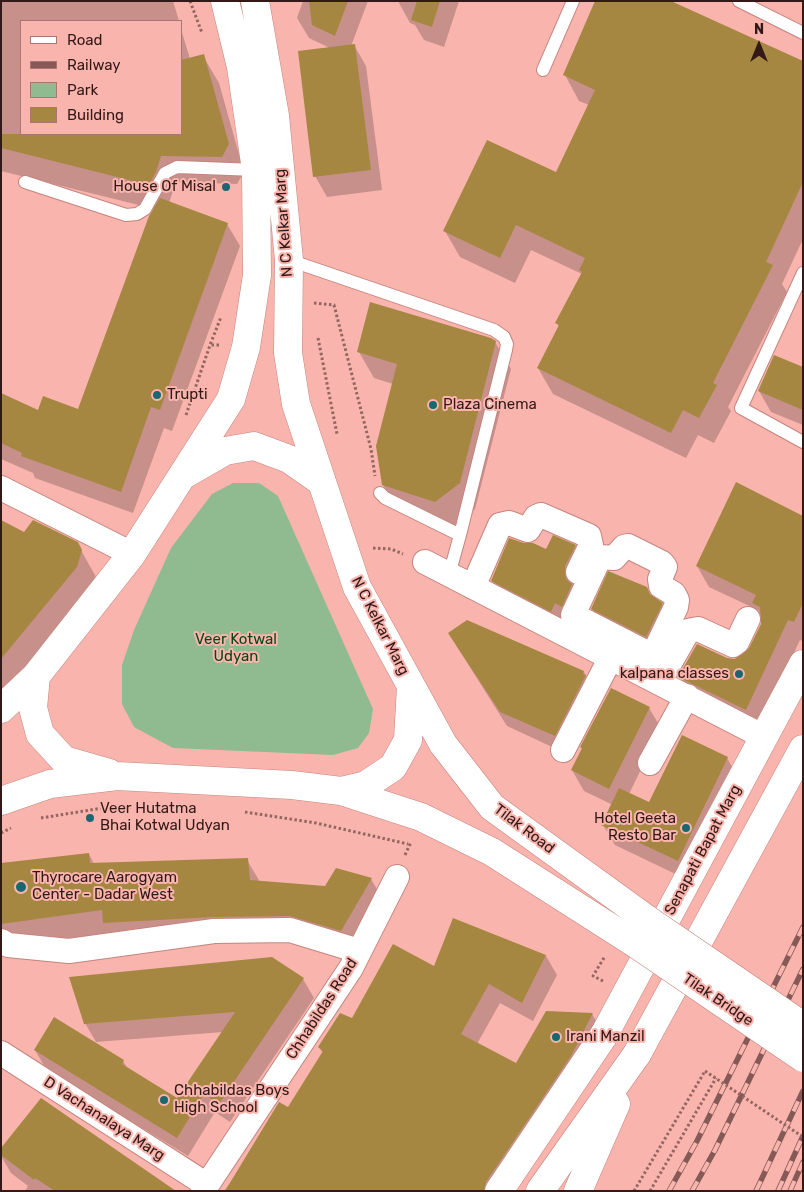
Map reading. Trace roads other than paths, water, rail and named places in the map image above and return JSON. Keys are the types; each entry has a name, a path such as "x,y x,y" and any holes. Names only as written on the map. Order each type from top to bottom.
{"main road":[{"name":"N C Kelkar Marg","path":"1,709 36,676 132,554 231,399 246,347 257,275 256,170 241,67 225,1"},
{"name":"N C Kelkar Marg","path":"1,800 50,784 117,776 292,785 342,791 366,785 393,767 408,740 411,686 357,587 296,404 288,353 289,260 276,116 255,1"},
{"path":"182,476 225,451 254,446 289,458 322,482"},
{"name":"Senapati Bapat Marg","path":"604,1035 803,664"},
{"path":"36,676 33,708 40,734 64,760 117,776"},
{"name":"Tilak Road","path":"411,686 443,744 492,807 648,920"},
{"path":"578,1191 637,1054 803,749"},
{"name":"Tilak Bridge","path":"342,791 421,818 492,852 621,946 803,1058"},
{"name":"Tilak Bridge","path":"648,920 803,1026"},
{"path":"540,1190 604,1035"},
{"path":"499,1191 604,1035"},
{"path":"540,1190 637,1054"}],"street":[{"path":"1,488 132,554"},
{"path":"473,587 500,525 509,523 528,530 536,517 541,515 589,536 591,540 591,546 560,608"},
{"path":"652,671 677,600 674,594 661,586 660,579 665,566 662,562 628,546 624,547 614,558 600,557 573,615 687,696 764,737"},
{"path":"425,562 611,657 652,671"},
{"path":"652,671 688,631 698,629 733,644 737,642 748,618"},
{"path":"563,750 611,657"},
{"path":"650,763 687,696"},
{"name":"Chhabildas Road","path":"205,1188 351,968 397,877"},
{"path":"1,941 8,945 69,951 214,931 290,930 359,950"},
{"name":"D Vachanalaya Marg","path":"1,1053 205,1188"}],"lane":[{"path":"543,70 573,1"},
{"path":"739,1 803,33"},
{"path":"25,182 126,215 136,214 145,208 166,173 177,167 256,170"},
{"path":"289,260 494,330 504,337 507,344 506,350 449,575"},
{"path":"803,273 741,408 803,442"},
{"path":"380,493 385,498 460,535"}],"railway":[{"path":"669,1191 697,1141 803,927"},
{"path":"692,1191 715,1150 803,969"},
{"path":"756,1191 803,1091"},
{"path":"778,1191 803,1136"},
{"path":"790,1191 803,1162"}],"place":[{"name":"House Of Misal","path":"226,187"},
{"name":"Trupti","path":"157,395"},
{"name":"Plaza Cinema","path":"433,405"},
{"name":"kalpana classes","path":"739,674"},
{"name":"Veer Hutatma Bhai Kotwal Udyan","path":"90,818"},
{"name":"Hotel Geeta Resto Bar","path":"686,828"},
{"name":"Thyrocare Aarogyam Center - Dadar West","path":"21,887"},
{"name":"Irani Manzil","path":"556,1037"},
{"name":"Chhabildas Boys High School","path":"164,1100"}],"park label":[{"name":"Veer Kotwal Udyan","path":"236,648"}]}
